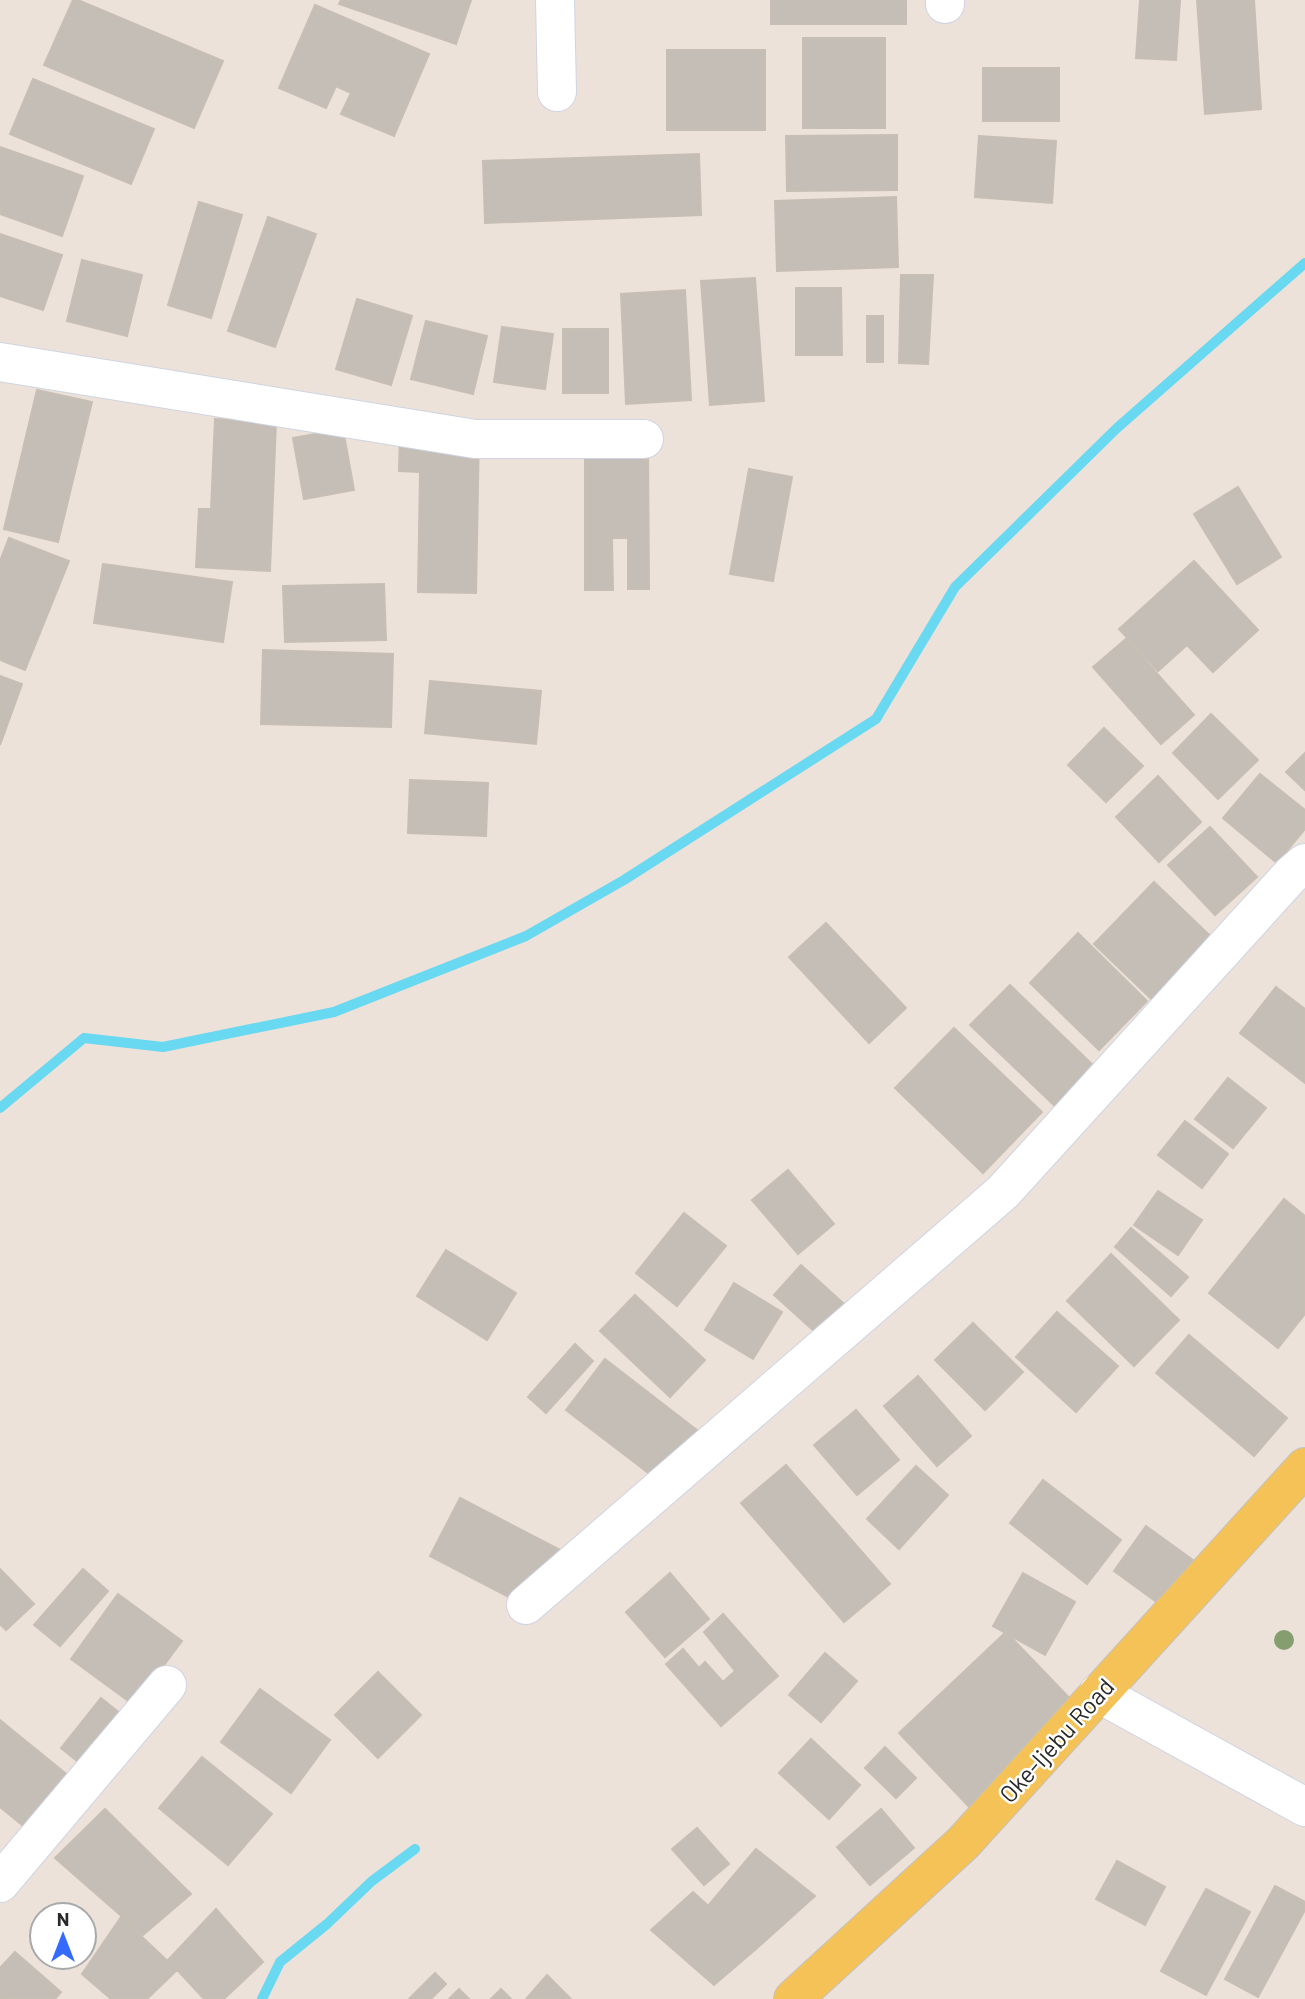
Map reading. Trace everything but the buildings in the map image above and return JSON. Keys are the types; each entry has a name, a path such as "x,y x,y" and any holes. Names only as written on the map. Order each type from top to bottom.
{"main road":[{"name":"Oke-Ijebu Road","path":"793,1999 963,1843 1305,1467"}],"street":[{"path":"555,0 557,92"},
{"path":"0,362 475,439 644,439"},
{"path":"526,1605 1003,1192 1291,875 1305,863"},
{"path":"0,1883 167,1685"},
{"path":"1098,1693 1305,1807"}],"waterway":[{"path":"0,1108 84,1038 163,1047 334,1012 526,936 624,880 876,719 955,587 1117,428 1305,263"},
{"path":"262,1999 280,1962 327,1924 372,1881 415,1849"}]}
